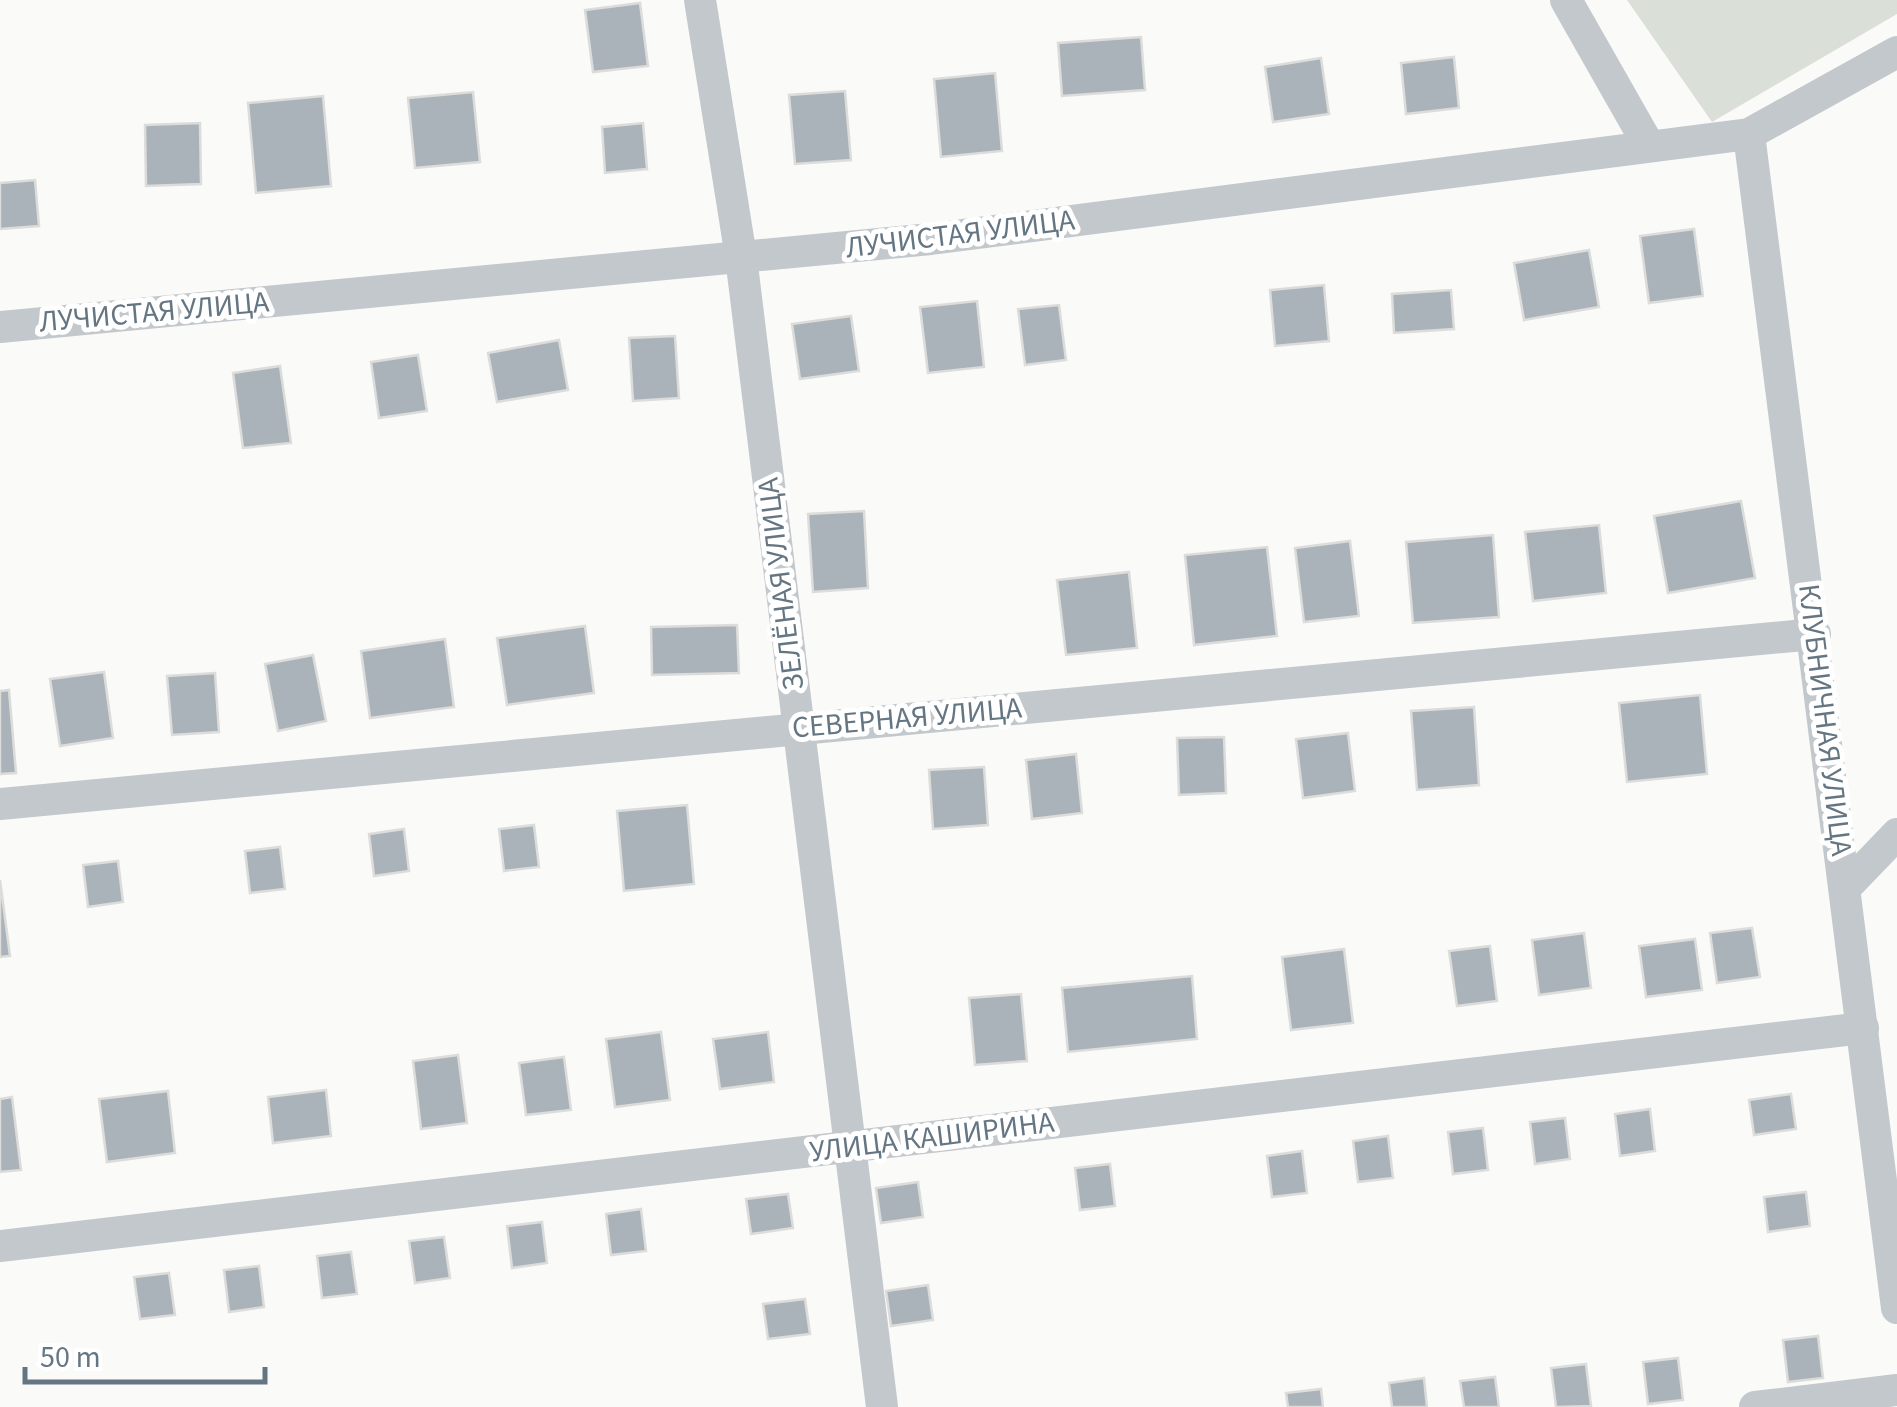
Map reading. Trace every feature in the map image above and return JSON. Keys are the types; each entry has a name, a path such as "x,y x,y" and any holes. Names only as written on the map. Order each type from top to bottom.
{"street":[{"name":"ЗЕЛЁНАЯ УЛИЦА","path":"700,0 741,257 882,1407"},
{"path":"1566,0 1648,146"},
{"name":"ЛУЧИСТАЯ УЛИЦА","path":"0,326 931,239 1749,134 1897,52"},
{"name":"КЛУБНИЧНАЯ УЛИЦА","path":"1749,134 1897,1308"},
{"name":"СЕВЕРНАЯ УЛИЦА","path":"0,804 1815,634"},
{"path":"1846,887 1897,834"},
{"name":"УЛИЦА КАШИРИНА","path":"0,1246 1863,1028"},
{"path":"1755,1407 1897,1390"}],"shaded area":[{"path":"1627,0 1897,0 1897,14 1712,122"}],"building":[{"path":"640,3 648,66 593,72 585,10"},
{"path":"1141,37 1145,90 1062,96 1058,43"},
{"path":"1454,57 1459,108 1406,114 1401,63"},
{"path":"1321,58 1329,114 1273,122 1265,67"},
{"path":"995,73 1002,151 941,157 934,79"},
{"path":"845,91 851,160 795,164 789,95"},
{"path":"473,92 480,162 415,168 408,98"},
{"path":"323,96 331,186 256,193 248,103"},
{"path":"200,123 201,184 146,186 145,125"},
{"path":"643,123 647,169 605,173 602,127"},
{"path":"35,180 39,226 0,229 0,183"},
{"path":"1694,229 1703,296 1649,303 1640,236"},
{"path":"1589,250 1599,307 1524,320 1514,263"},
{"path":"1324,285 1329,341 1275,346 1270,290"},
{"path":"1451,290 1454,329 1394,333 1392,294"},
{"path":"977,301 984,367 928,373 920,307"},
{"path":"1059,305 1066,360 1025,365 1018,309"},
{"path":"851,316 859,371 800,379 792,324"},
{"path":"675,336 679,398 633,401 629,338"},
{"path":"559,340 568,390 497,402 488,353"},
{"path":"418,355 427,411 379,418 371,362"},
{"path":"280,366 291,443 243,448 233,373"},
{"path":"1741,501 1755,578 1668,593 1654,516"},
{"path":"864,511 868,588 813,592 808,514"},
{"path":"1599,525 1606,593 1533,601 1525,532"},
{"path":"1493,535 1499,617 1413,623 1406,542"},
{"path":"1350,541 1359,616 1304,622 1295,548"},
{"path":"1267,547 1277,636 1194,645 1185,555"},
{"path":"1129,572 1137,648 1066,655 1057,580"},
{"path":"737,625 739,673 652,675 651,627"},
{"path":"585,626 594,693 507,705 497,638"},
{"path":"445,639 454,707 370,718 361,651"},
{"path":"313,655 326,721 278,731 265,664"},
{"path":"104,672 113,738 60,746 50,679"},
{"path":"215,673 219,732 172,735 167,676"},
{"path":"9,690 16,773 0,774 0,691"},
{"path":"1700,695 1707,774 1627,782 1619,703"},
{"path":"1474,707 1479,785 1417,790 1411,711"},
{"path":"1348,733 1355,791 1303,798 1296,739"},
{"path":"1224,737 1226,793 1179,795 1177,738"},
{"path":"1076,754 1082,813 1032,819 1026,760"},
{"path":"984,767 988,825 933,829 929,770"},
{"path":"687,805 694,884 624,891 617,811"},
{"path":"534,825 539,867 504,871 499,829"},
{"path":"404,829 409,871 374,876 369,834"},
{"path":"280,847 285,889 250,893 245,851"},
{"path":"118,861 123,902 88,907 83,865"},
{"path":"0,880 10,956 0,957"},
{"path":"1752,928 1760,977 1717,983 1710,933"},
{"path":"1584,933 1591,988 1539,995 1532,940"},
{"path":"1695,939 1702,990 1646,997 1639,946"},
{"path":"1490,946 1497,1001 1457,1006 1449,951"},
{"path":"1344,949 1353,1023 1291,1030 1282,957"},
{"path":"1192,976 1197,1039 1068,1052 1062,988"},
{"path":"1021,994 1027,1061 975,1065 969,998"},
{"path":"661,1032 670,1100 615,1107 606,1039"},
{"path":"768,1032 774,1082 720,1089 713,1039"},
{"path":"458,1055 467,1123 421,1129 413,1061"},
{"path":"564,1057 571,1110 526,1115 519,1063"},
{"path":"326,1090 331,1136 273,1143 268,1097"},
{"path":"168,1091 175,1153 107,1162 99,1099"},
{"path":"1791,1094 1796,1129 1754,1135 1749,1100"},
{"path":"12,1097 21,1170 0,1172 0,1099"},
{"path":"1650,1109 1655,1151 1620,1156 1615,1114"},
{"path":"1565,1118 1570,1159 1535,1164 1530,1122"},
{"path":"1483,1128 1488,1170 1453,1174 1448,1132"},
{"path":"1388,1136 1393,1178 1358,1182 1353,1141"},
{"path":"1302,1151 1307,1193 1272,1197 1267,1156"},
{"path":"1110,1164 1115,1206 1080,1210 1075,1168"},
{"path":"918,1182 923,1217 881,1223 876,1188"},
{"path":"1806,1192 1810,1226 1768,1232 1764,1197"},
{"path":"788,1194 793,1228 751,1234 746,1199"},
{"path":"641,1209 646,1251 611,1255 606,1214"},
{"path":"542,1222 547,1263 512,1268 507,1226"},
{"path":"444,1237 450,1278 415,1283 409,1241"},
{"path":"351,1252 357,1294 322,1298 317,1256"},
{"path":"259,1266 264,1307 229,1312 224,1270"},
{"path":"169,1273 175,1315 140,1319 134,1277"},
{"path":"928,1285 933,1320 891,1326 886,1291"},
{"path":"805,1299 810,1334 768,1339 763,1304"},
{"path":"1818,1336 1823,1378 1788,1382 1783,1340"},
{"path":"1678,1358 1683,1400 1648,1404 1643,1362"},
{"path":"1586,1364 1591,1406 1556,1407 1551,1368"},
{"path":"1495,1377 1499,1407 1464,1407 1460,1381"},
{"path":"1424,1378 1427,1407 1392,1407 1389,1383"},
{"path":"1321,1389 1323,1407 1288,1407 1286,1393"}]}
